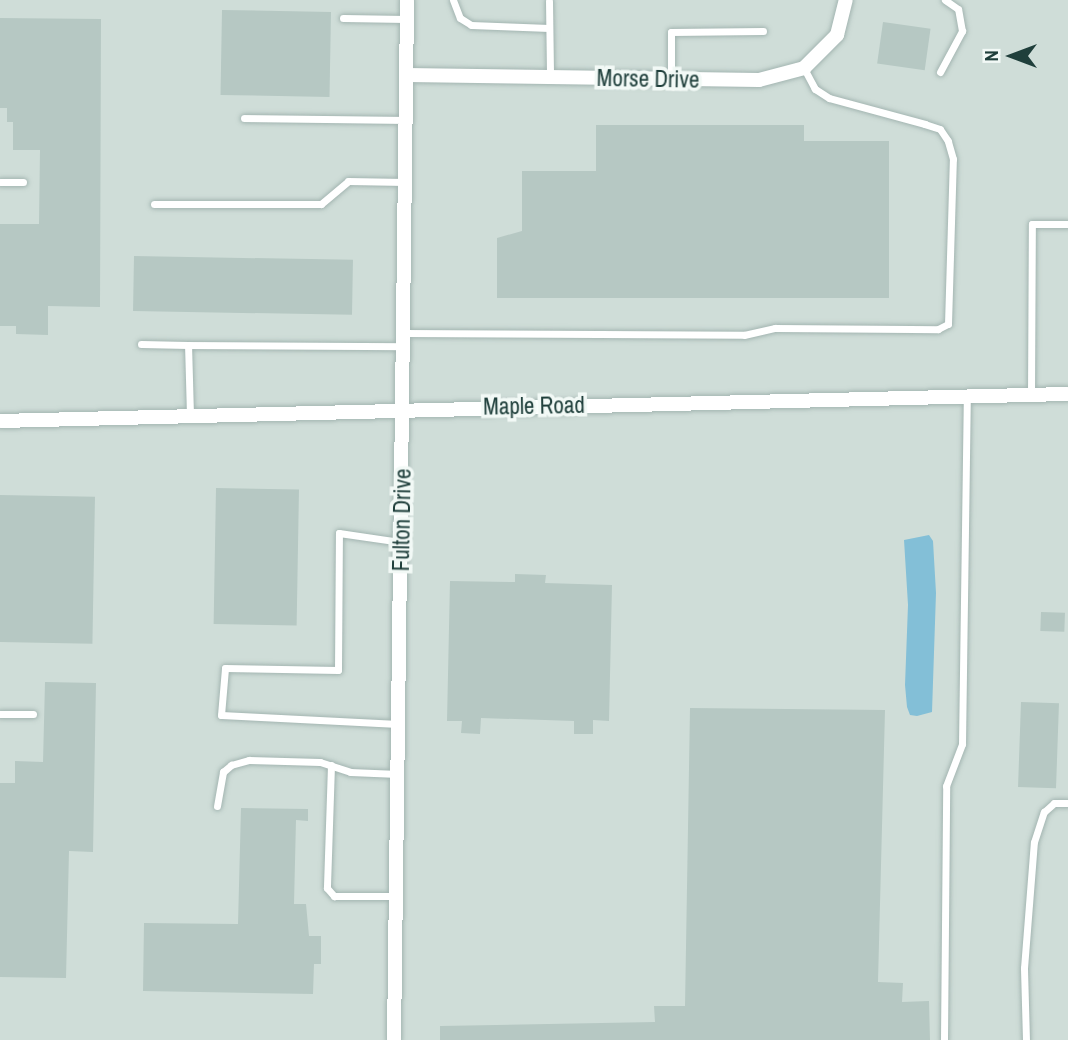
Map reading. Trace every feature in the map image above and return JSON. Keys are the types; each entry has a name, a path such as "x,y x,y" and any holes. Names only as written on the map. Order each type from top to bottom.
{"street":[{"name":"Fulton Drive","path":"394,1040 407,0"},
{"path":"804,68 837,35 846,0"},
{"name":"Morse Drive","path":"407,75 759,80 804,68"},
{"name":"Maple Road","path":"0,421 1068,394"}],"lane":[{"path":"453,0 460,18 471,25 549,28"},
{"path":"940,72 958,43 962,22 952,1 944,0"},
{"path":"549,1 550,77"},
{"path":"343,18 407,19"},
{"path":"671,79 671,32 763,31"},
{"path":"141,344 744,335 775,328 938,329 948,324 953,159 948,141 933,127 829,98 815,89 804,68"},
{"path":"244,118 406,120"},
{"path":"154,204 321,204 348,181 406,182"},
{"path":"0,182 23,182"},
{"path":"1031,394 1032,224 1068,223"},
{"path":"188,345 190,415"},
{"path":"944,1040 946,786 962,744 967,396"},
{"path":"399,724 221,715 225,668 338,670 339,533 401,542"},
{"path":"0,714 33,714"},
{"path":"217,806 217,789 231,765 296,760 371,775 399,774"},
{"path":"331,765 327,888 334,895 397,896"},
{"path":"1026,1040 1024,968 1034,842 1044,812 1054,803 1068,803"}],"shaded area":[{"path":"0,0 1068,0 1068,1040 0,1040"}],"water":[{"path":"929,535 933,541 936,593 932,712 917,716 910,715 905,685 908,605 904,540"}],"building":[{"path":"222,10 331,12 329,97 221,95"},
{"path":"0,18 101,19 100,307 48,306 48,335 16,334 16,326 0,326 0,224 39,224 40,150 13,150 13,122 7,122 7,108 0,108"},
{"path":"883,22 931,29 925,70 877,64"},
{"path":"596,125 804,125 804,141 889,141 889,298 497,298 497,238 522,231 522,171 596,171"},
{"path":"134,256 353,260 352,315 133,311"},
{"path":"216,488 299,489 297,625 214,624"},
{"path":"0,495 95,497 92,644 0,642"},
{"path":"515,574 546,575 545,583 612,585 609,721 593,720 593,734 574,734 574,721 481,718 480,734 461,733 462,721 447,721 450,581 515,582"},
{"path":"1041,612 1065,613 1064,632 1040,631"},
{"path":"45,682 96,683 93,852 69,851 66,978 0,977 0,783 15,783 15,761 43,762"},
{"path":"1021,702 1059,703 1056,788 1018,787"},
{"path":"690,708 885,710 878,982 903,983 902,1002 929,1001 930,1040 440,1040 440,1026 655,1022 654,1006 685,1006"},
{"path":"241,808 308,809 308,821 296,820 294,904 306,904 309,936 321,936 321,964 314,964 313,994 143,991 144,923 238,924"}]}
